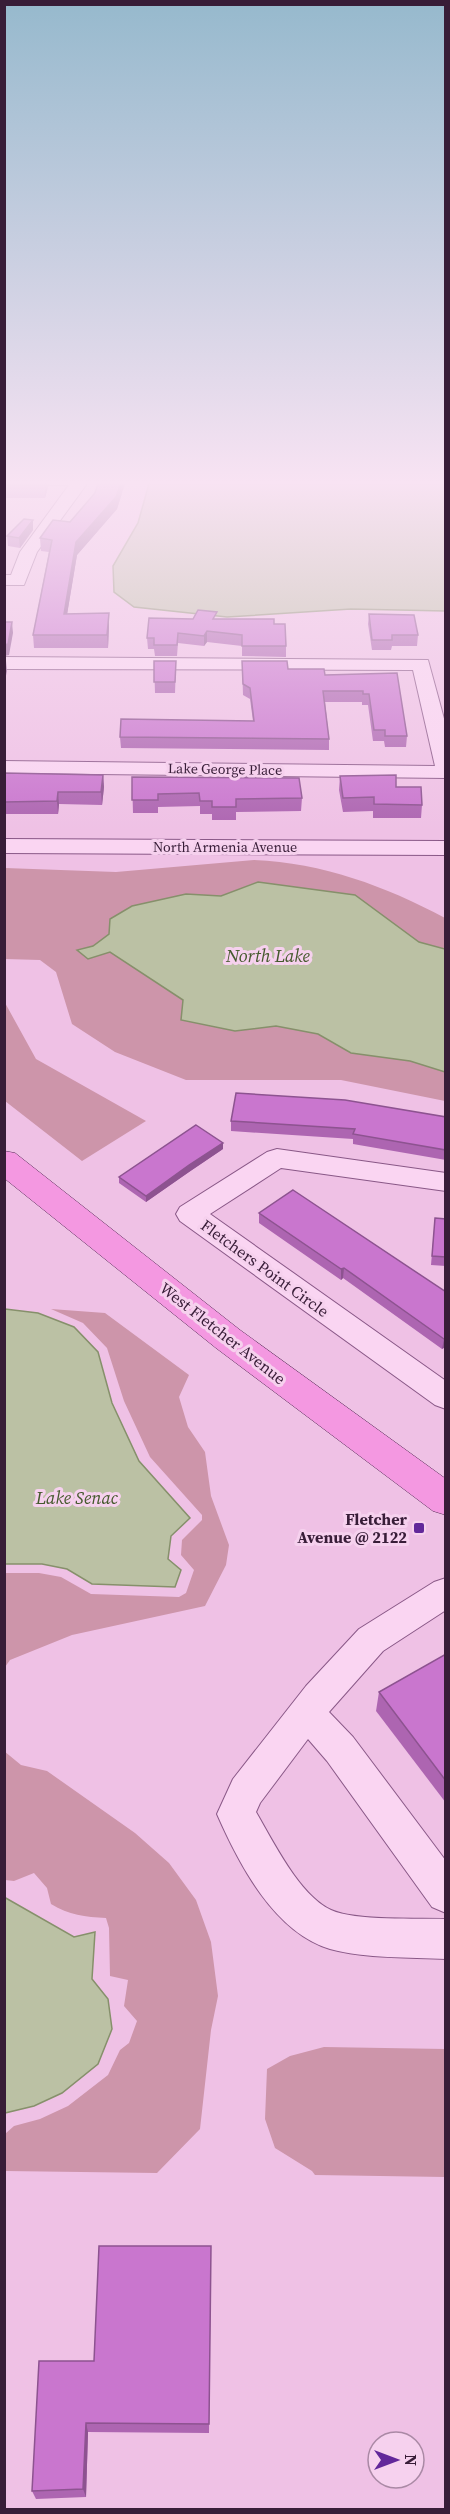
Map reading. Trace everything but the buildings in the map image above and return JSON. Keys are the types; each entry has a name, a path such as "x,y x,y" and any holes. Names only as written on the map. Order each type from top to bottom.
{"main road":[{"name":"West Fletcher Avenue","path":"4,1161 228,1340 446,1500"}],"street":[{"path":"13,597 14,604"},
{"path":"4,663 422,664 446,771"},
{"name":"Lake George Place","path":"4,767 446,771"},
{"name":"North Armenia Avenue","path":"4,846 446,848"},
{"name":"Fletchers Point Circle","path":"446,1182 277,1158 190,1214 446,1397"},
{"path":"446,1592 371,1640 307,1713 246,1791 236,1814 282,1890 320,1925 366,1935 446,1938"},
{"path":"307,1713 340,1749 446,1894"}],"shaded area":[{"path":"254,860 305,866 353,878 400,896 445,918 445,1101 341,1080 186,1080 115,1052 72,1024 56,972 40,960 5,959 5,868 116,872"},
{"path":"4,1001 36,1059 146,1121 82,1161 5,1101"},
{"path":"51,1309 105,1313 189,1375 179,1397 188,1427 205,1452 211,1496 229,1545 226,1565 205,1606 72,1635 10,1660 5,1667 5,1573 39,1573 61,1577 91,1594 179,1597 186,1593 194,1570 181,1555 182,1540 202,1520 202,1515 150,1457 124,1401 107,1348 83,1323"},
{"path":"4,1751 21,1765 47,1771 135,1833 169,1863 196,1900 211,1942 218,1996 211,2030 200,2129 157,2173 5,2171 5,2134 14,2126 40,2119 68,2106 108,2075 120,2050 129,2043 137,2021 124,2006 128,1980 110,1976 109,1928 106,1918 77,1915 51,1904 47,1888 34,1873 14,1881 5,1880"},
{"path":"324,2047 445,2049 445,2177 315,2175 275,2148 265,2119 267,2069 290,2056"}],"water":[{"path":"121,597 445,597 445,611 351,609 227,617 134,607"},
{"name":"North Lake","path":"258,882 355,895 419,942 445,949 445,1072 410,1061 351,1053 318,1034 276,1026 235,1031 181,1020 183,1000 110,952 88,959 77,950 93,946 109,934 110,919 132,906 186,894 221,896"},
{"name":"Lake Senac","path":"5,1309 38,1313 74,1327 98,1352 112,1403 139,1461 190,1518 171,1536 168,1559 181,1570 175,1587 92,1584 67,1569 42,1564 5,1564"},
{"path":"4,1897 74,1937 95,1932 92,1979 108,1999 112,2029 98,2064 62,2093 34,2106 5,2113"}],"place":[{"name":"Fletcher Avenue @ 2122","path":"419,1528"}]}
